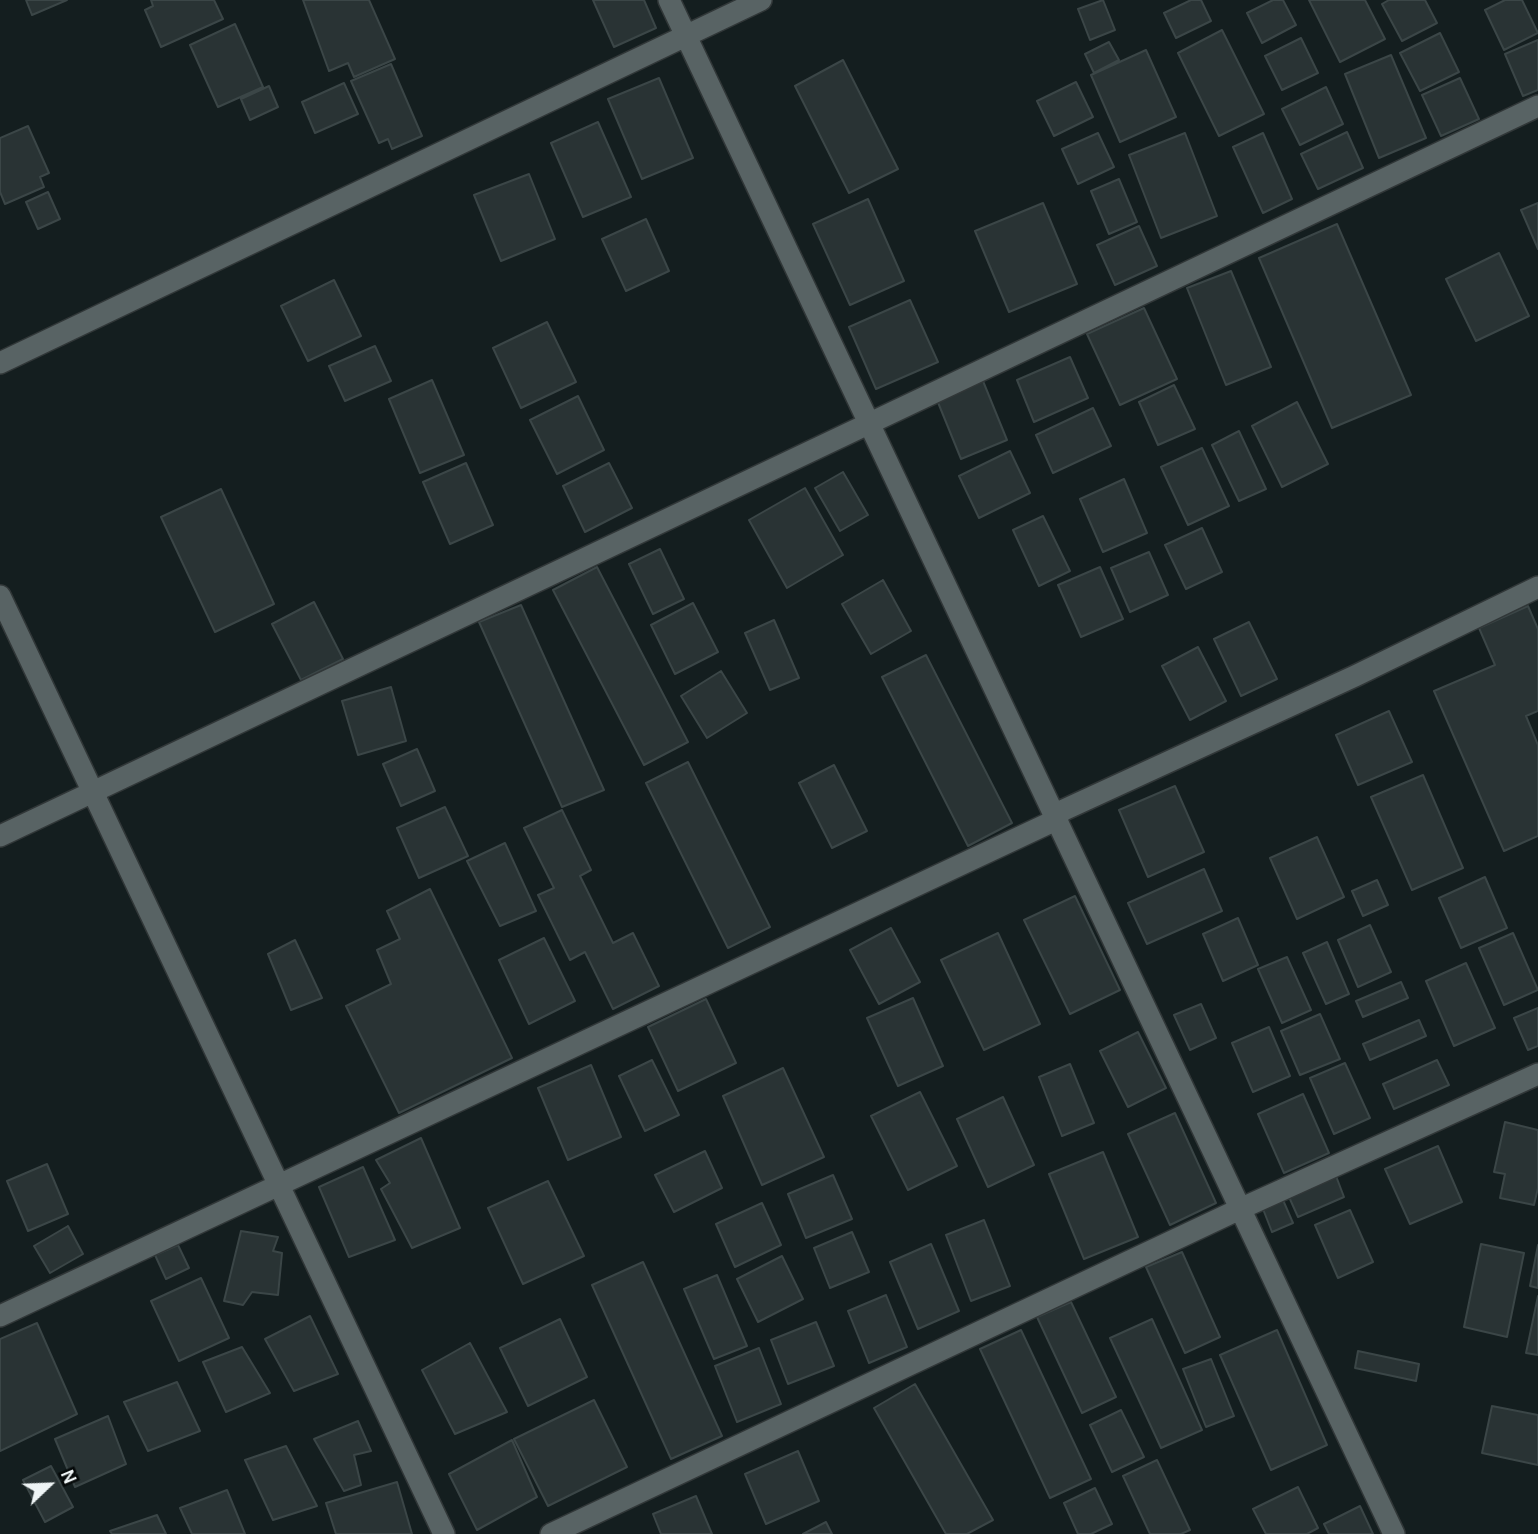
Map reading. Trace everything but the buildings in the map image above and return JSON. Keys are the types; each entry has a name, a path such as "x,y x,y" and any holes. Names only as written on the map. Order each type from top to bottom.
{"street":[{"path":"669,0 1394,1534"},
{"path":"0,363 761,0"},
{"path":"0,836 869,426 1538,106"},
{"path":"0,1315 1355,676 1538,587"},
{"path":"0,596 444,1534"},
{"path":"551,1534 1242,1208 1538,1074"}]}
